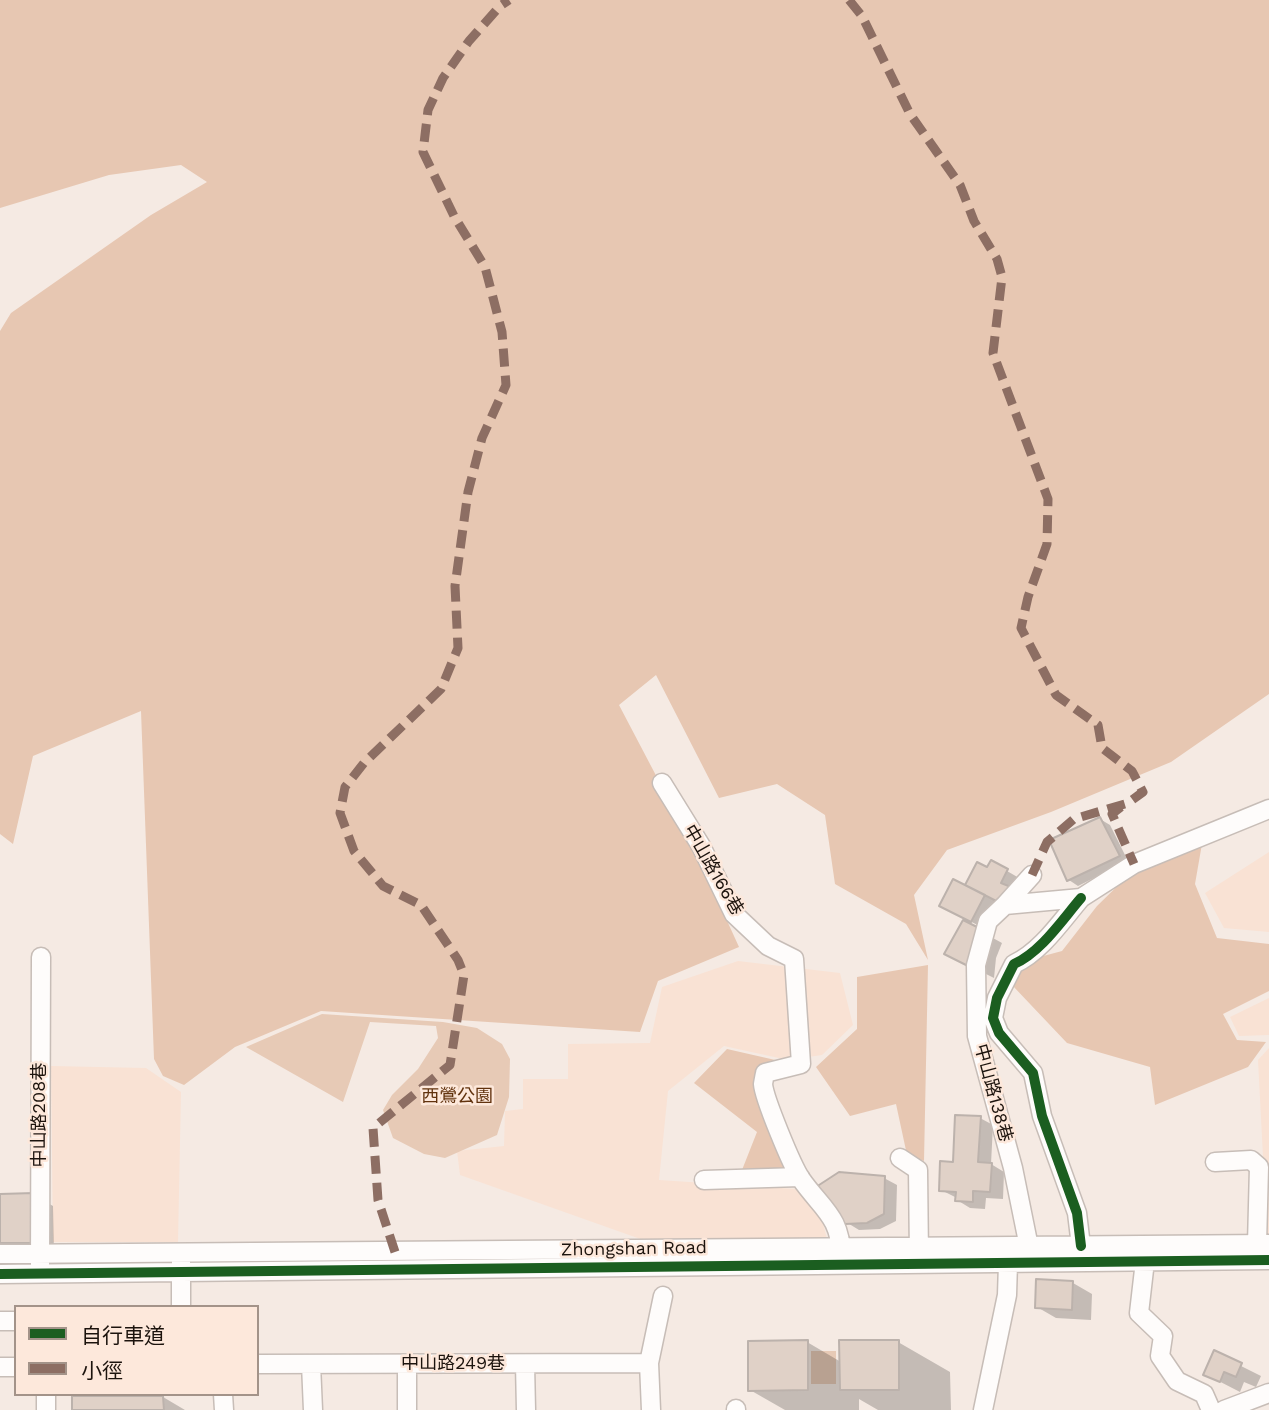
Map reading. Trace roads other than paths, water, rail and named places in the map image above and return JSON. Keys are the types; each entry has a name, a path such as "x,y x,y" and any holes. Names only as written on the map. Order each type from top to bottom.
{"street":[{"name":"中山路166巷","path":"662,783 701,846 734,914 768,946 794,959 801,1064 765,1073 763,1083 777,1125 800,1177 834,1218 841,1256"},
{"path":"1081,1246 1077,1213 1042,1116 1033,1073 999,1033 993,1018 997,998 1014,964 1024,959 1048,936 1081,898 1135,864 1269,809"},
{"name":"中山路138巷","path":"1029,1247 1013,1168 977,1035 975,965 988,920 1006,905 1032,875"},
{"path":"1006,905 1081,898"},
{"name":"中山路208巷","path":"40,1274 41,957"},
{"path":"900,1158 918,1170 919,1256"},
{"path":"1215,1162 1251,1160 1259,1167 1263,1244"},
{"path":"704,1180 800,1177"},
{"name":"Zhongshan Road","path":"919,1256 1029,1247 1263,1244"},
{"path":"983,1410 1007,1295 1008,1263 1029,1247"},
{"path":"180,1253 181,1305"},
{"name":"Zhongshan Road","path":"0,1254 696,1258 919,1256 1008,1263 1269,1260"},
{"name":"Zhongshan Road","path":"0,1274 660,1272 696,1258"},
{"path":"1145,1261 1139,1313 1163,1336 1160,1356 1177,1381 1204,1394 1211,1410"},
{"path":"651,1410 649,1363 663,1296"},
{"name":"中山路249巷","path":"259,1364 649,1363"},
{"path":"312,1364 313,1410"},
{"path":"407,1364 407,1410"},
{"path":"525,1364 526,1410"},
{"path":"1224,1410 1269,1393"}],"park label":[{"name":"西鶯公園","path":"457,1097"}]}
